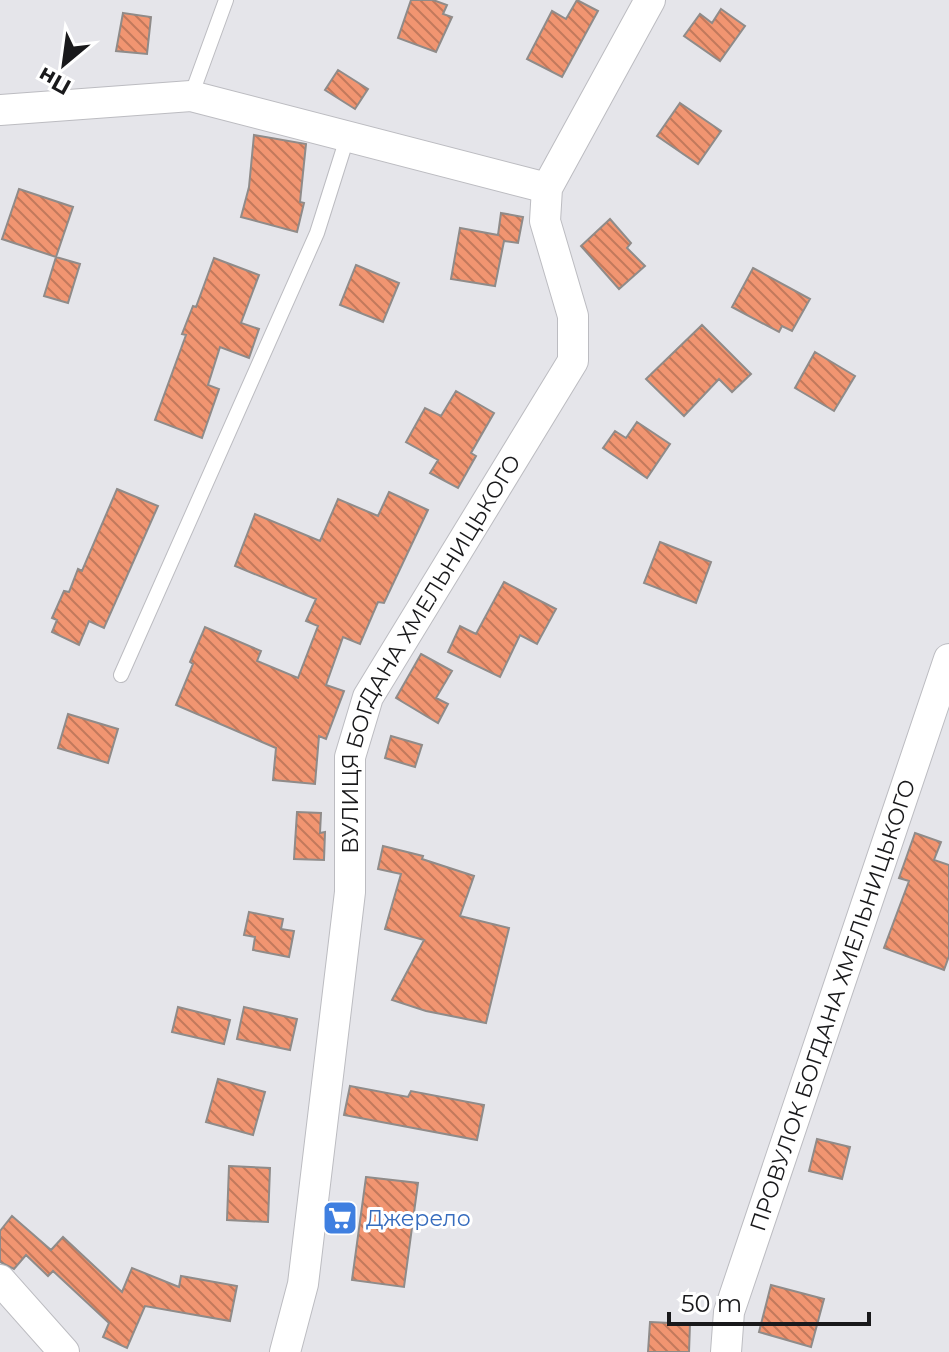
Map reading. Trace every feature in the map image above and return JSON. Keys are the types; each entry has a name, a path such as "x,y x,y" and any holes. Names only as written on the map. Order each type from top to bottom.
{"street":[{"name":"ВУЛИЦЯ БОГДАНА ХМЕЛЬНИЦЬКОГО","path":"285,1352 303,1284 350,892 350,757 368,697 573,361 573,316 545,221 547,188 650,0"},
{"path":"0,110 191,96 547,188"},
{"name":"ПРОВУЛОК БОГДАНА ХМЕЛЬНИЦЬКОГО","path":"726,1352 729,1312 949,659"},
{"path":"0,1280 64,1352"}],"lane":[{"path":"191,96 226,0"},
{"path":"121,675 317,233 347,138"}],"building":[{"path":"411,0 433,0 447,5 443,14 452,17 436,52 398,38"},
{"path":"577,0 598,11 562,77 527,59 552,11 566,19"},
{"path":"721,9 745,26 720,61 684,36 700,14 712,23"},
{"path":"123,13 151,17 147,54 116,51"},
{"path":"338,70 368,89 355,109 325,90"},
{"path":"680,103 721,131 698,164 657,136"},
{"path":"254,135 306,144 300,202 304,203 297,232 241,217 249,187"},
{"path":"19,189 73,207 56,257 2,239"},
{"path":"501,213 523,217 518,243 504,241 495,286 451,279 460,228 498,235"},
{"path":"610,219 631,243 627,248 645,266 619,289 581,246"},
{"path":"56,257 80,264 68,303 44,296"},
{"path":"214,258 259,275 241,323 259,329 249,358 220,347 208,385 219,389 202,438 155,420 186,335 182,334 193,306 196,307"},
{"path":"356,265 399,283 383,322 340,305"},
{"path":"753,268 810,299 792,331 782,326 779,332 732,307"},
{"path":"702,325 751,374 732,392 719,379 684,416 646,379"},
{"path":"815,352 855,376 834,411 795,388"},
{"path":"456,391 494,413 471,453 476,456 458,488 430,473 438,460 406,442 425,408 441,416"},
{"path":"637,422 670,444 647,478 603,448 615,431 626,438"},
{"path":"117,489 158,506 104,628 89,621 79,645 52,632 57,620 52,618 64,591 69,592 78,569 82,571"},
{"path":"389,492 428,510 384,603 378,602 360,644 343,637 326,685 344,691 326,739 319,736 315,784 273,780 276,748 176,705 193,664 190,662 205,627 261,651 257,661 298,678 318,626 306,621 316,599 235,566 255,514 320,541 338,499 378,516"},
{"path":"660,542 711,562 696,603 644,583"},
{"path":"504,582 556,609 537,644 520,635 500,677 448,652 460,626 476,634"},
{"path":"421,654 452,671 436,698 448,704 438,723 396,698"},
{"path":"68,714 118,729 108,763 58,748"},
{"path":"391,736 422,745 415,767 385,758"},
{"path":"297,812 321,813 320,833 325,832 324,860 294,859"},
{"path":"915,833 941,842 934,860 949,865 949,956 944,970 884,948 909,881 899,878"},
{"path":"383,846 423,856 422,859 474,876 460,916 509,928 486,1023 426,1011 392,1000 424,940 385,929 401,874 378,869"},
{"path":"249,912 283,919 281,929 294,931 289,957 253,950 255,937 244,935"},
{"path":"178,1007 230,1020 224,1044 172,1032"},
{"path":"244,1007 297,1019 290,1050 237,1039"},
{"path":"218,1079 265,1092 253,1135 206,1122"},
{"path":"350,1086 408,1097 411,1091 484,1105 477,1140 344,1115"},
{"path":"817,1139 850,1147 842,1179 809,1171"},
{"path":"229,1166 270,1168 268,1222 227,1220"},
{"path":"366,1177 418,1183 404,1287 352,1280"},
{"path":"12,1216 51,1250 63,1237 122,1292 132,1268 179,1287 181,1276 237,1286 230,1321 145,1306 127,1348 103,1337 109,1323 53,1271 48,1276 26,1255 14,1269 0,1262 0,1231"},
{"path":"771,1285 824,1299 811,1347 759,1332"},
{"path":"650,1322 690,1324 689,1352 648,1352"}],"place":[{"name":"Джерело","path":"340,1218"}]}
